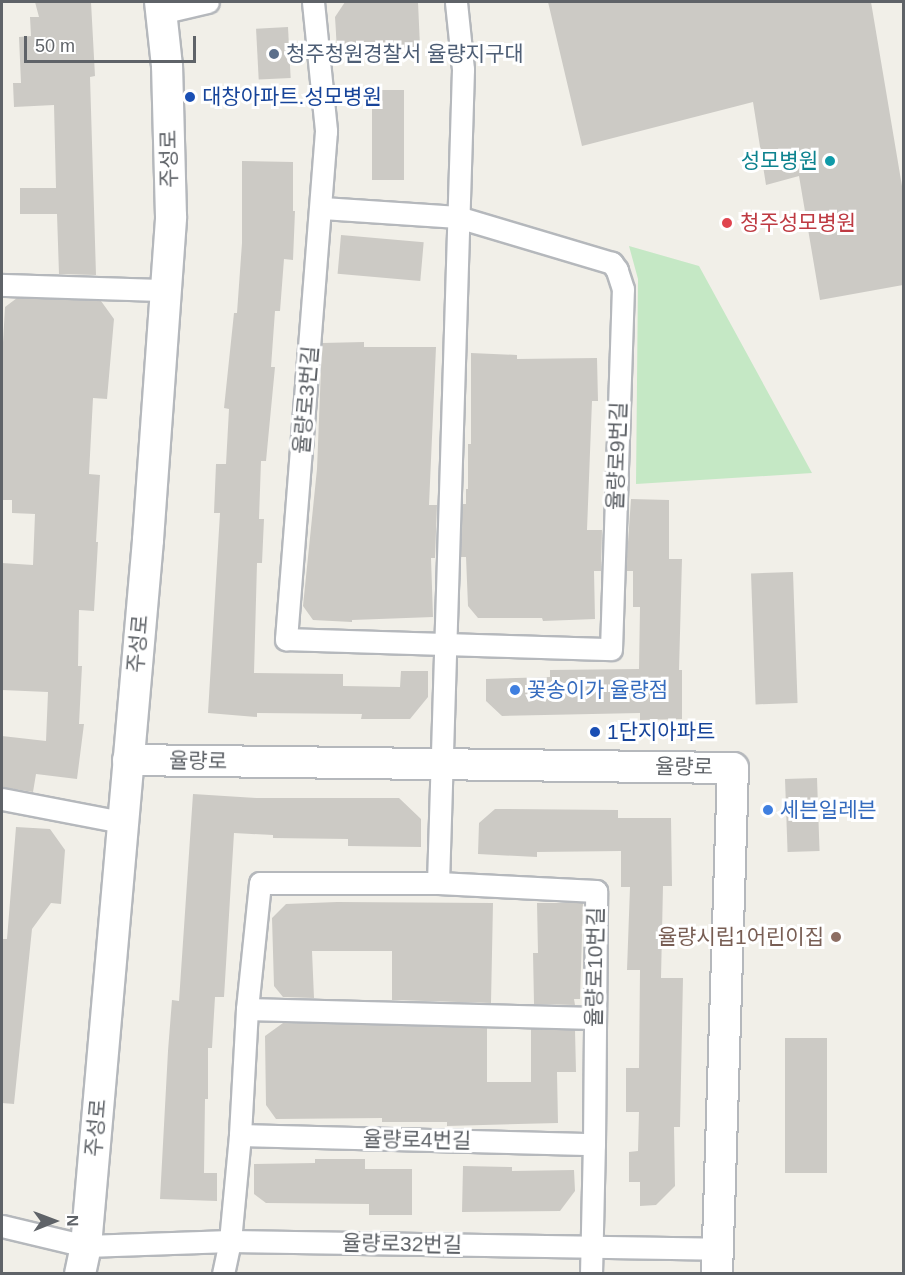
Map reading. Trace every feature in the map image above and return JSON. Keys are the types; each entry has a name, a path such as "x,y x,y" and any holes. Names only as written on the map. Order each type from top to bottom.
{"street":[{"name":"주성로","path":"83,1260 147,540 171,217 167,66 161,7 208,2"},
{"name":"율량로3번길","path":"313,2 326,131 322,208 286,639 447,642"},
{"path":"223,1274 230,1242 260,883 438,883 463,69 456,2"},
{"path":"322,208 458,217"},
{"name":"율량로9번길","path":"447,642 611,649 623,289 617,270 612,263 458,217"},
{"path":"2,285 165,290"},
{"name":"율량로","path":"128,760 733,768 717,1261"},
{"path":"2,799 122,822"},
{"name":"율량로10번길","path":"438,883 596,891 591,1274"},
{"path":"248,1010 594,1018"},
{"name":"율량로4번길","path":"240,1136 594,1144"},
{"name":"율량로32번길","path":"2,1226 83,1260 230,1242 592,1248 717,1261"}],"green space":[{"path":"629,246 699,266 812,473 636,484 638,279"}],"building":[{"path":"35,2 91,2 95,76 90,77 96,275 59,274 57,214 20,214 20,188 56,188 54,105 14,107 13,83 21,83 19,37 31,36 30,17 39,17"},
{"path":"345,2 418,2 420,47 337,50 335,17"},
{"name":"성모병원","path":"548,2 871,2 903,192 903,285 820,300 799,176 766,185 753,102 582,146"},
{"name":"청주청원경찰서 율량지구대","path":"288,27 291,78 259,80 256,29"},
{"path":"372,90 404,90 404,180 372,180"},
{"path":"242,161 293,162 293,211 295,211 293,260 284,259 280,311 275,311 271,367 275,367 266,461 261,461 259,519 264,519 262,563 257,563 254,673 343,674 343,686 400,687 401,671 428,671 428,697 410,719 361,719 362,714 257,713 257,717 208,713 220,513 214,513 216,464 226,464 229,409 224,408 234,313 237,313 242,243"},
{"path":"341,235 424,242 420,281 338,274"},
{"path":"17,298 101,301 114,319 107,399 93,398 89,474 100,475 96,542 98,542 94,611 79,610 78,666 82,666 79,724 84,724 77,779 36,774 33,792 2,787 2,736 46,741 48,692 2,690 2,563 33,565 35,514 12,513 12,500 2,500 2,360 5,307"},
{"path":"364,342 364,347 436,347 429,505 437,505 435,558 431,558 433,617 352,620 352,622 313,620 303,606 317,469 322,343"},
{"path":"471,353 517,355 517,359 597,358 598,401 592,401 587,530 602,530 601,571 594,571 595,619 543,621 542,618 478,618 468,606 466,557 461,557 462,504 466,504 468,444 471,444"},
{"path":"631,499 669,500 669,559 682,559 679,670 682,670 682,719 640,720 640,713 502,716 486,701 486,679 550,677 550,670 639,669 640,607 633,607 633,571 626,571"},
{"path":"793,572 798,703 756,704 751,573"},
{"path":"817,778 820,851 788,852 785,779"},
{"path":"193,794 256,798 399,798 421,819 421,847 348,846 348,839 273,838 273,835 234,833 224,997 215,997 212,1048 208,1048 208,1099 205,1099 204,1173 217,1173 217,1201 160,1199 172,1000 179,1001"},
{"path":"495,809 618,810 618,818 671,818 672,886 663,886 661,978 683,978 680,1127 674,1127 675,1186 656,1205 640,1206 640,1182 629,1182 629,1152 638,1151 639,1112 626,1112 626,1068 639,1068 640,970 627,970 630,887 621,887 621,851 537,852 537,857 478,854 479,823"},
{"path":"16,827 50,829 65,850 61,904 51,903 32,929 14,1104 2,1103 2,939 7,939"},
{"path":"493,903 491,1003 392,1000 392,951 312,951 314,998 283,997 274,986 272,918 286,904"},
{"path":"537,903 583,903 580,999 574,999 575,1005 534,1004 533,953 538,953"},
{"path":"283,1023 487,1028 487,1082 531,1082 531,1029 575,1030 576,1072 557,1072 558,1123 447,1126 447,1122 382,1122 382,1118 276,1119 266,1105 265,1036"},
{"path":"785,1038 827,1038 827,1173 785,1173"},
{"path":"315,1159 365,1159 365,1169 412,1169 412,1215 369,1215 369,1204 266,1203 254,1194 254,1164 315,1163"},
{"path":"463,1166 512,1167 512,1171 574,1170 575,1191 560,1211 462,1212"}],"place":[{"name":"청주청원경찰서 율량지구대","path":"274,54"},
{"name":"대창아파트.성모병원","path":"190,97"},
{"name":"성모병원","path":"830,161"},
{"name":"청주성모병원","path":"727,223"},
{"name":"꽃송이가 율량점","path":"515,690"},
{"name":"1단지아파트","path":"595,732"},
{"name":"세븐일레븐","path":"768,810"},
{"name":"율량시립1어린이집","path":"836,937"}]}
